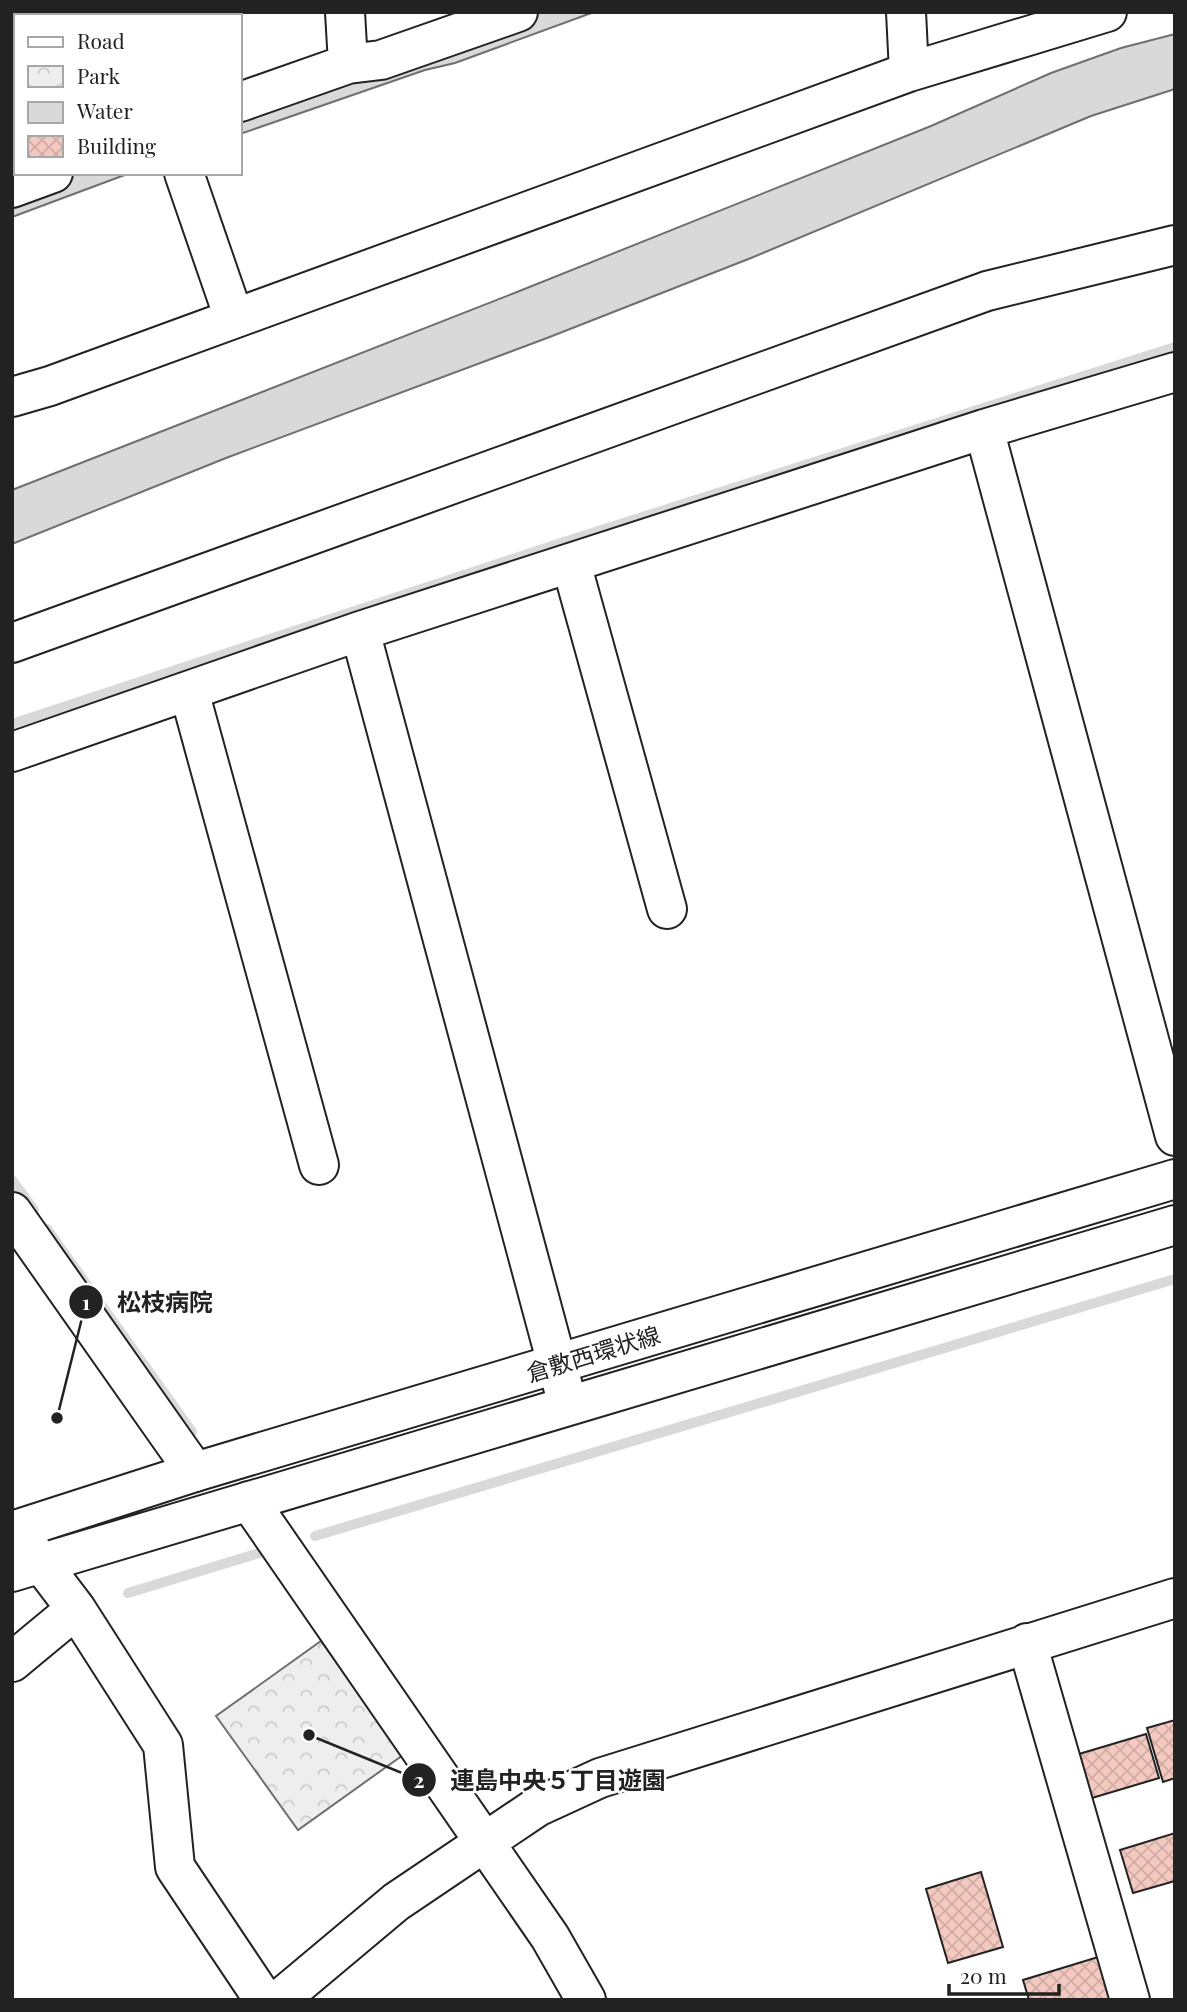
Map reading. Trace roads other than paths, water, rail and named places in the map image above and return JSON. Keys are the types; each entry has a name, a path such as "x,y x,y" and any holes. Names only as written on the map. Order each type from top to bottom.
{"street":[{"path":"345,12 348,64"},
{"path":"242,102 348,64 381,60 518,12"},
{"path":"906,12 909,72"},
{"path":"12,397 50,386 909,72 1107,12"},
{"path":"12,187 47,175"},
{"path":"185,175 234,318"},
{"path":"12,643 987,290 1175,245"},
{"path":"12,752 360,631 984,429 1175,372"},
{"path":"984,429 1175,1136"},
{"path":"571,563 667,909"},
{"path":"360,631 568,1405"},
{"path":"189,691 319,1165"},
{"name":"倉敷西環状線","path":"13,1529 1175,1179"},
{"path":"12,1212 195,1472"},
{"name":"倉敷西環状線","path":"26,1567 1175,1225"},
{"path":"248,1502 550,1937 586,2000"},
{"path":"13,1529 26,1567 76,1609 163,1745 175,1867 264,2000"},
{"path":"279,2000 396,1902 537,1807 600,1778 1175,1598"},
{"path":"12,1662 76,1609"},
{"path":"1027,1643 1130,2000"}],"water":[{"path":"537,12 594,12 455,63 425,70 242,133 242,115"},
{"path":"1175,34 1175,89 1091,116 751,258 547,338 226,458 12,544 12,490 931,126 1051,73 1121,48"},
{"path":"72,175 125,175 12,217 12,197"}],"waterway":[{"path":"12,724 564,542 1175,347"},
{"path":"12,1180 34,1210"},
{"path":"47,1229 192,1432"},
{"path":"315,1536 1175,1279"},
{"path":"128,1593 259,1553"}],"place":[{"name":"松枝病院","path":"57,1418"},
{"name":"連島中央５丁目遊園","path":"309,1735"}]}
